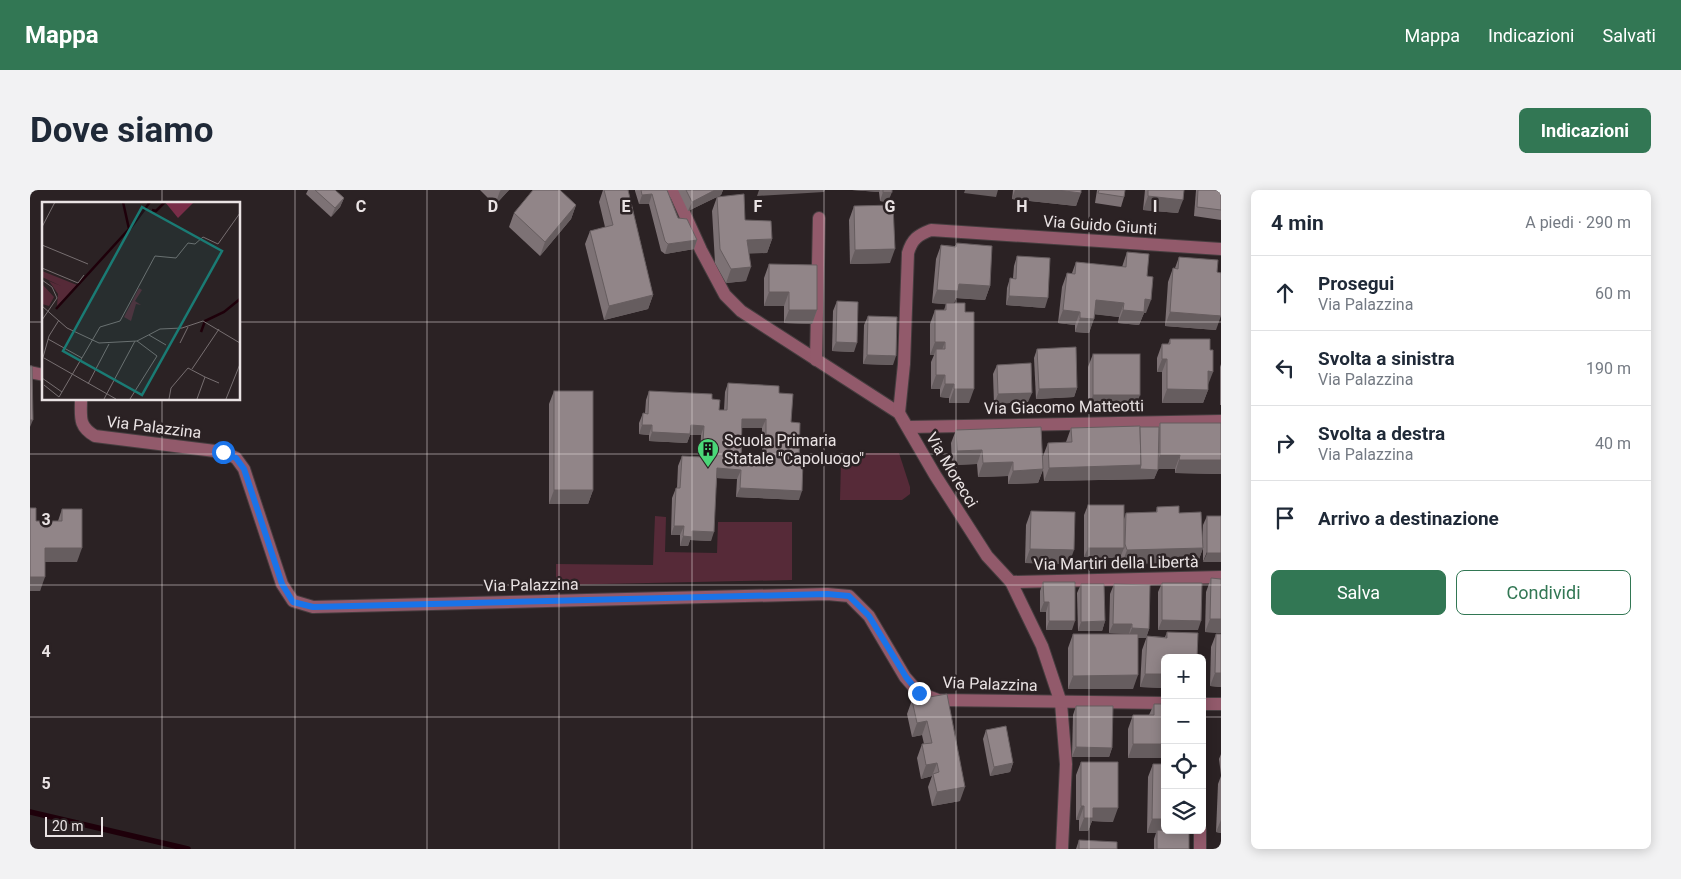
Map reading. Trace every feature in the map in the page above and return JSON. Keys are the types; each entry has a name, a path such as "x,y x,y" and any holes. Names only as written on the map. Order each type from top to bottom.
{"street":[{"name":"Via Morecci","path":"672,190 725,295 741,311 899,413 935,475 982,549 994,565 1011,582 1042,646 1061,703 1066,764 1062,849"},
{"path":"816,360 819,218"},
{"name":"Via Guido Giunti","path":"899,413 904,364 908,253 911,242 916,237 931,230 1221,250"},
{"name":"Via Palazzina","path":"81,400 81,422 86,431 95,436 223,452 236,458 244,469 282,584 293,602 313,607 827,594 849,596 869,616 906,677 919,693 938,700 1061,703"},
{"name":"Via Giacomo Matteotti","path":"908,427 1221,421"},
{"name":"Via Martiri della Libertà","path":"1011,582 1221,577"},
{"path":"1061,703 1161,703"},
{"path":"1206,704 1221,704"},
{"path":"1200,834 1200,849"}],"shaded area":[{"path":"848,453 899,453 910,487 910,494 902,500 840,500 841,461"},
{"path":"655,516 666,517 665,552 717,553 718,522 792,522 792,580 556,585 556,564 653,565"}],"building":[{"path":"315,190 335,190 344,198 335,208"},
{"path":"533,190 560,190 576,205 545,242 514,213"},
{"path":"604,190 628,190 653,295 609,306 590,231 613,225"},
{"path":"641,190 667,190 678,218 687,219 697,240 668,244 665,241 652,194 642,195"},
{"path":"686,190 715,190 692,202"},
{"path":"883,190 892,190 892,192 883,192"},
{"path":"1057,190 1081,190 1081,193"},
{"path":"1099,190 1125,190 1124,197 1098,193"},
{"path":"1148,190 1184,190 1183,200 1148,196"},
{"path":"1198,190 1221,190 1221,210 1197,207"},
{"path":"744,194 745,220 771,221 772,239 747,240 751,267 731,269 720,249 717,197"},
{"path":"893,205 895,249 855,250 854,206"},
{"path":"957,243 992,246 990,286 959,284 958,291 937,290 941,245 956,247"},
{"path":"1127,252 1149,254 1147,276 1153,277 1151,300 1145,299 1144,312 1123,310 1124,303 1096,300 1094,319 1080,318 1080,312 1063,310 1067,273 1075,274 1076,262 1126,267"},
{"path":"1017,256 1050,258 1048,298 1009,296 1010,278 1016,279"},
{"path":"1179,257 1218,260 1217,272 1221,273 1221,316 1170,312 1173,268 1178,269"},
{"path":"769,264 817,265 817,310 789,310 789,292 769,292"},
{"path":"837,301 858,302 857,343 836,342"},
{"path":"946,303 965,303 965,312 974,312 974,389 954,389 954,384 945,384 945,375 936,375 936,349 945,349 945,342 935,342 935,310 946,310"},
{"path":"868,316 897,317 896,356 867,355"},
{"path":"1170,339 1210,339 1210,350 1213,350 1213,372 1208,371 1208,390 1167,389 1167,359 1162,359 1162,344 1170,344"},
{"path":"1076,347 1077,388 1039,389 1037,349"},
{"path":"1093,354 1140,354 1140,395 1093,395"},
{"path":"1031,363 1032,393 998,394 997,365"},
{"path":"30,366 32,366 33,420 30,420"},
{"name":"Scuola Primaria Statale \"Capoluogo\"","path":"728,383 779,386 779,393 793,394 791,422 800,423 799,460 803,461 802,491 740,488 741,470 717,468 714,532 692,531 692,537 683,536 684,526 674,526 676,488 680,488 682,456 702,457 704,426 691,425 690,434 652,432 652,425 642,425 643,413 648,414 649,391 712,394 712,399 720,400 719,410 727,410","holes":["742,419 766,419 766,461 741,460"]},
{"path":"554,391 593,391 593,490 554,490"},
{"path":"1160,423 1221,423 1221,460 1179,460 1180,455 1160,455"},
{"path":"1140,426 1141,465 1049,468 1048,443 1072,442 1071,428"},
{"path":"1041,427 1043,469 1013,471 1013,462 983,463 982,450 957,451 956,430"},
{"path":"1140,427 1159,427 1158,470 1140,469"},
{"path":"1088,505 1124,505 1124,548 1088,548"},
{"path":"1179,506 1179,513 1201,512 1203,548 1127,550 1125,544 1126,513 1157,512 1157,507"},
{"path":"30,508 36,508 36,521 62,521 62,509 82,509 82,548 45,548 45,577 30,577"},
{"path":"1031,511 1075,512 1074,550 1030,549"},
{"path":"1207,516 1221,516 1221,553 1207,553"},
{"path":"1211,578 1221,579 1221,619 1210,619"},
{"path":"1043,582 1075,582 1075,621 1049,621 1049,602 1044,602"},
{"path":"1162,583 1202,583 1201,621 1162,620"},
{"path":"1081,584 1104,584 1105,621 1081,622"},
{"path":"1114,584 1150,585 1149,629 1132,628 1132,624 1113,624"},
{"path":"1167,632 1198,633 1197,654 1161,654 1161,674 1145,674 1147,636 1167,638"},
{"path":"1073,634 1138,634 1138,675 1073,676"},
{"path":"1216,634 1221,634 1221,673 1215,673"},
{"path":"947,694 965,787 937,792 933,774 939,772 937,763 926,765 922,744 932,743 927,721 917,723 912,700"},
{"path":"1154,704 1161,704 1161,744 1133,744 1133,715 1154,715"},
{"path":"1076,706 1113,706 1112,748 1076,747"},
{"path":"1006,726 1013,763 994,767 986,730"},
{"path":"1081,762 1118,762 1118,808 1093,808 1093,818 1084,818 1084,806 1081,806"},
{"path":"1153,764 1161,764 1161,819 1152,819"},
{"path":"1157,830 1161,830 1161,834 1189,834 1189,849 1157,849"},
{"path":"1079,840 1117,842 1117,849 1079,849"}],"waterway":[{"path":"30,812 188,849"}],"place":[{"name":"Scuola Primaria Statale \"Capoluogo\"","path":"708,468"}],"route":[{"path":"223,452 236,458 244,469 282,584 293,602 313,607 827,594 849,596 869,616 906,677 919,693"}]}
